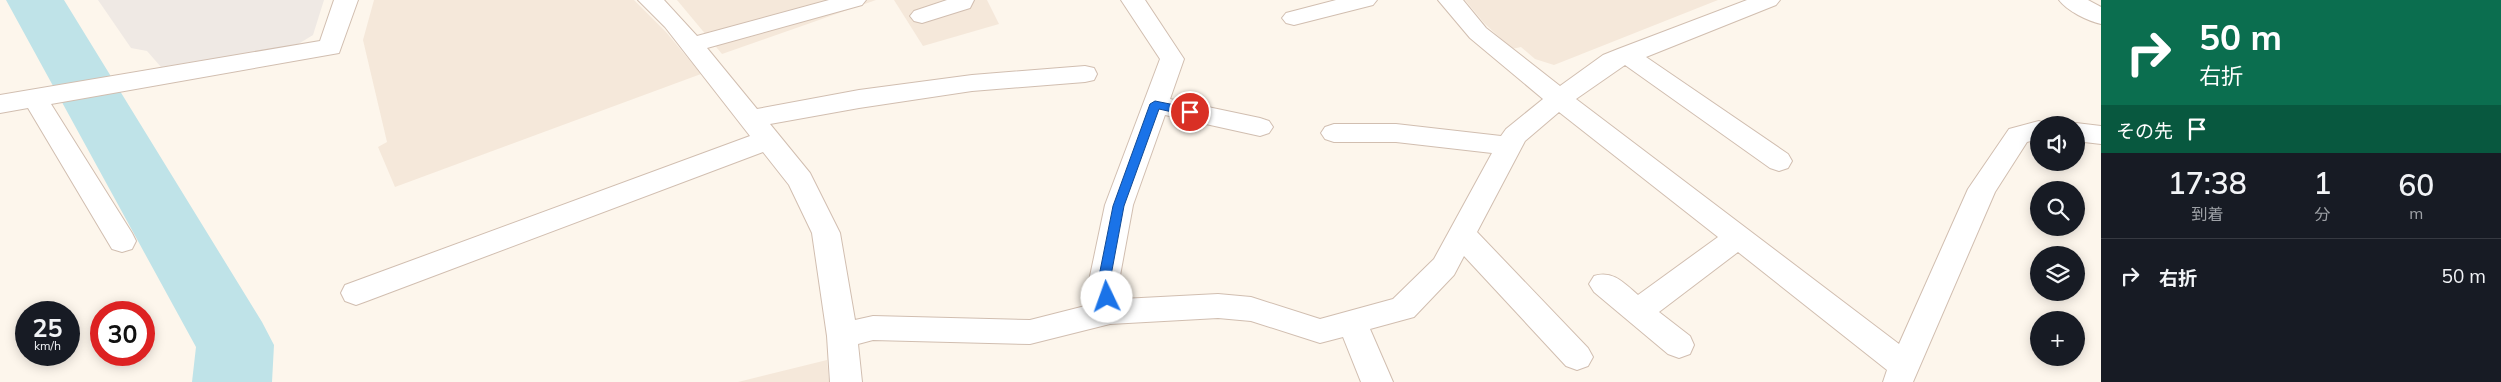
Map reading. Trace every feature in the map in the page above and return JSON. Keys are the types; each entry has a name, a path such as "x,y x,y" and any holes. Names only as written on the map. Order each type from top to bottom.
{"street":[{"path":"0,104 43,95 330,47 346,0"},
{"path":"650,0 673,22 800,180 826,233 842,336 846,382"},
{"path":"691,45 854,0"},
{"path":"922,16 962,3 962,0"},
{"path":"1110,312 1104,281 1119,206 1172,59 1133,0"},
{"path":"1294,18 1365,0"},
{"path":"1450,0 1478,33 1559,99 1738,237 1901,374 1982,189 2018,135 2030,132"},
{"path":"842,336 873,328 1030,332 1110,312 1218,306 1251,309 1320,331 1353,324 1403,308 1444,266 1515,135 1559,99 1612,61 1768,0"},
{"path":"2071,0 2101,17"},
{"path":"1627,55 1779,162"},
{"path":"356,293 759,129 859,99 972,83 1085,74"},
{"path":"43,95 122,242"},
{"path":"1155,104 1260,127"},
{"path":"1334,132 1396,133 1509,146"},
{"path":"2085,133 2101,135"},
{"path":"1462,235 1577,357"},
{"path":"1638,311 1738,237"},
{"path":"1604,284 1679,345"},
{"path":"1353,324 1377,382"}],"shaded area":[{"path":"98,0 324,0 313,35 295,46 161,67 147,51 131,48"},
{"path":"374,0 634,0 666,32 701,74 395,187 378,147 387,142 363,40"},
{"path":"677,0 876,0 722,54"},
{"path":"894,0 987,0 999,24 923,46"},
{"path":"1465,0 1718,0 1554,65 1535,59 1521,47 1512,49 1484,23"},
{"path":"827,360 829,382 738,382"}],"waterway":[{"path":"35,0 235,345 232,382"}],"route":[{"path":"1107,297 1104,281 1119,206 1155,104 1190,112"}]}
